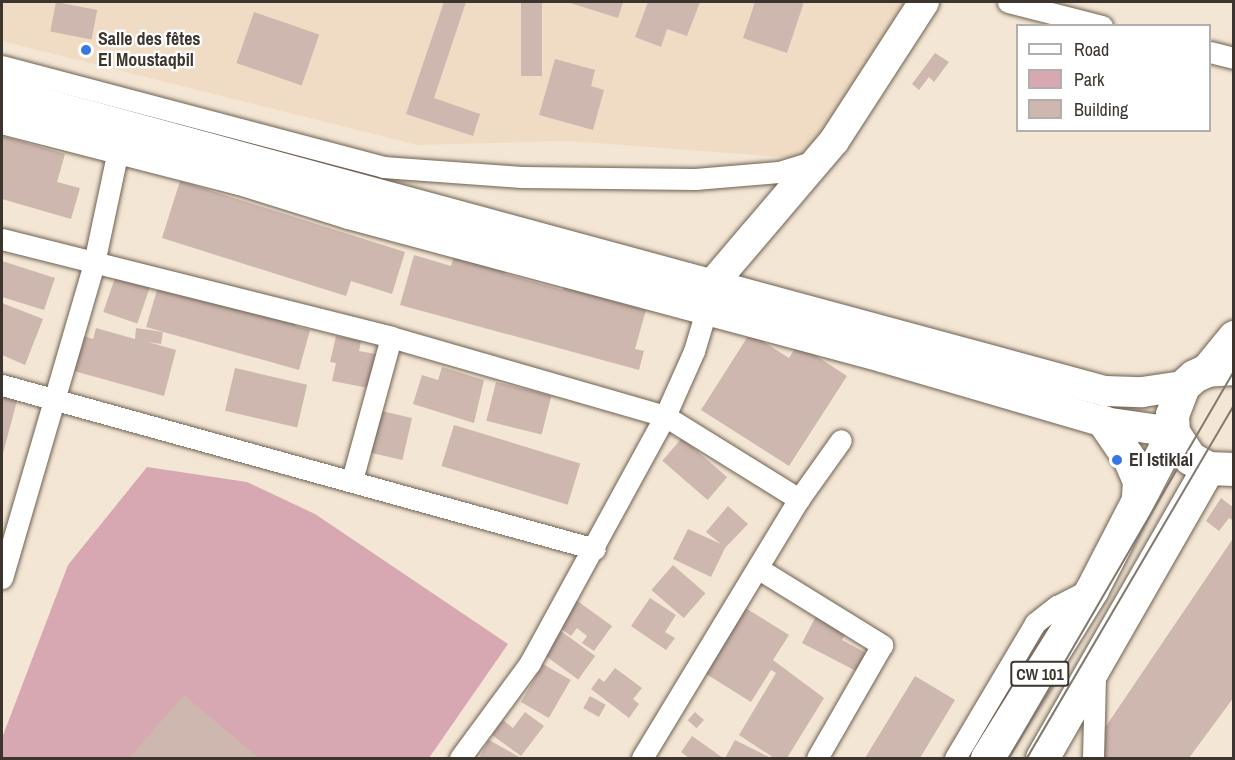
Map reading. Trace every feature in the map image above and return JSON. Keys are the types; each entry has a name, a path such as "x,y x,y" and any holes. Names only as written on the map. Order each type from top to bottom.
{"main road":[{"path":"706,311 714,282 819,159 862,102 924,2"},
{"path":"2,92 714,282 1105,391 1142,392 1208,375"},
{"path":"2,119 240,180 349,214 1104,422 1173,432"},
{"path":"1092,589 1138,495 1173,432 1174,406 1208,375 1233,337"},
{"path":"1104,422 1130,460 1139,481 1138,495"},
{"path":"1042,759 1096,663 1221,469 1182,450 1173,432"},
{"name":"CW 101","path":"987,759 1092,589"}],"street":[{"path":"1008,2 1094,24"},
{"path":"1211,52 1233,58"},
{"path":"2,66 383,167 522,177 695,179 779,172 819,159"},
{"path":"2,578 5,553 94,263 117,150"},
{"path":"2,239 391,338 665,416 800,499"},
{"path":"460,759 530,663 595,549 665,416 694,351 706,311"},
{"path":"352,480 391,338"},
{"path":"2,385 595,549"},
{"path":"642,759 800,499 841,440"},
{"path":"759,569 882,645 817,759"},
{"path":"955,759 1035,623 1057,606 1092,589"},
{"path":"1093,759 1091,726 1096,663"},
{"path":"1062,759 1073,704"}],"shaded area":[{"path":"2,2 939,2 905,35 807,159 569,141 418,145 2,41"}],"green space":[{"path":"147,467 247,482 315,514 508,644 429,758 2,758 2,738 68,565"}],"building":[{"path":"56,2 97,10 92,39 50,31"},
{"path":"444,2 466,2 434,98 480,114 473,136 406,114"},
{"path":"521,2 542,2 542,76 521,76"},
{"path":"567,2 623,2 618,18"},
{"path":"648,2 700,2 687,36 667,29 661,47 635,37"},
{"path":"755,2 804,2 787,53 743,38"},
{"path":"254,12 319,34 302,86 236,63"},
{"path":"935,53 949,62 934,82 929,77 919,90 912,84"},
{"path":"555,59 595,70 591,86 604,90 593,130 539,115"},
{"path":"2,136 65,154 57,182 80,188 71,219 2,199"},
{"path":"180,181 405,252 392,294 351,281 346,296 162,238"},
{"path":"455,253 506,268 505,274 563,290 565,281 604,292 603,298 646,310 635,349 644,351 639,370 400,305 414,255 451,266"},
{"path":"2,261 55,278 44,310 2,297"},
{"path":"116,275 150,287 137,324 103,312"},
{"path":"158,287 297,321 295,326 310,330 299,370 146,327"},
{"path":"2,303 43,319 25,365 2,355"},
{"path":"96,328 135,339 136,328 163,332 161,344 148,342 176,350 164,396 74,371 84,336 93,339"},
{"path":"750,333 789,358 798,344 847,376 789,466 701,410"},
{"path":"336,336 361,341 359,351 376,354 369,388 332,381 336,363 330,362"},
{"path":"442,367 484,380 474,423 413,404 422,375 438,380"},
{"path":"235,368 307,385 297,428 225,411"},
{"path":"496,382 551,396 542,435 486,421"},
{"path":"2,393 18,397 2,457"},
{"path":"377,410 412,418 402,460 367,452"},
{"path":"454,425 580,464 568,505 441,466"},
{"path":"682,438 727,477 708,500 662,461"},
{"path":"1221,498 1234,508 1234,521 1229,518 1219,531 1206,521"},
{"path":"728,506 748,524 725,548 711,577 673,559 688,529 721,544 706,532"},
{"path":"1234,537 1234,697 1189,758 1104,758 1102,732"},
{"path":"673,565 705,593 684,618 651,590"},
{"path":"650,598 676,615 665,632 675,638 666,650 631,626"},
{"path":"576,600 612,626 594,651 582,643 587,636 577,628 571,636 557,626"},
{"path":"744,607 789,635 773,660 824,698 787,758 774,758 739,735 776,673 771,670 751,702 703,672"},
{"path":"819,610 850,626 842,640 868,654 858,672 802,643"},
{"path":"558,629 595,656 578,679 541,652"},
{"path":"543,664 571,680 549,718 521,702"},
{"path":"615,668 642,688 633,699 639,704 629,718 591,689 599,678 604,682"},
{"path":"915,676 955,700 920,758 865,758"},
{"path":"184,695 259,758 129,758"},
{"path":"590,696 606,705 599,717 583,708"},
{"path":"525,712 544,726 521,756 492,735 503,720 513,728"},
{"path":"695,712 704,720 697,728 688,720"},
{"path":"692,736 723,758 689,758 681,752"},
{"path":"489,740 521,758 479,758"},
{"path":"735,740 771,758 725,758"}],"tram line":[{"path":"1009,758 1234,372"},
{"path":"1027,758 1234,405"}],"place":[{"name":"Salle des fêtes El Moustaqbil","path":"86,50"},
{"name":"El Istiklal","path":"1117,460"}]}
